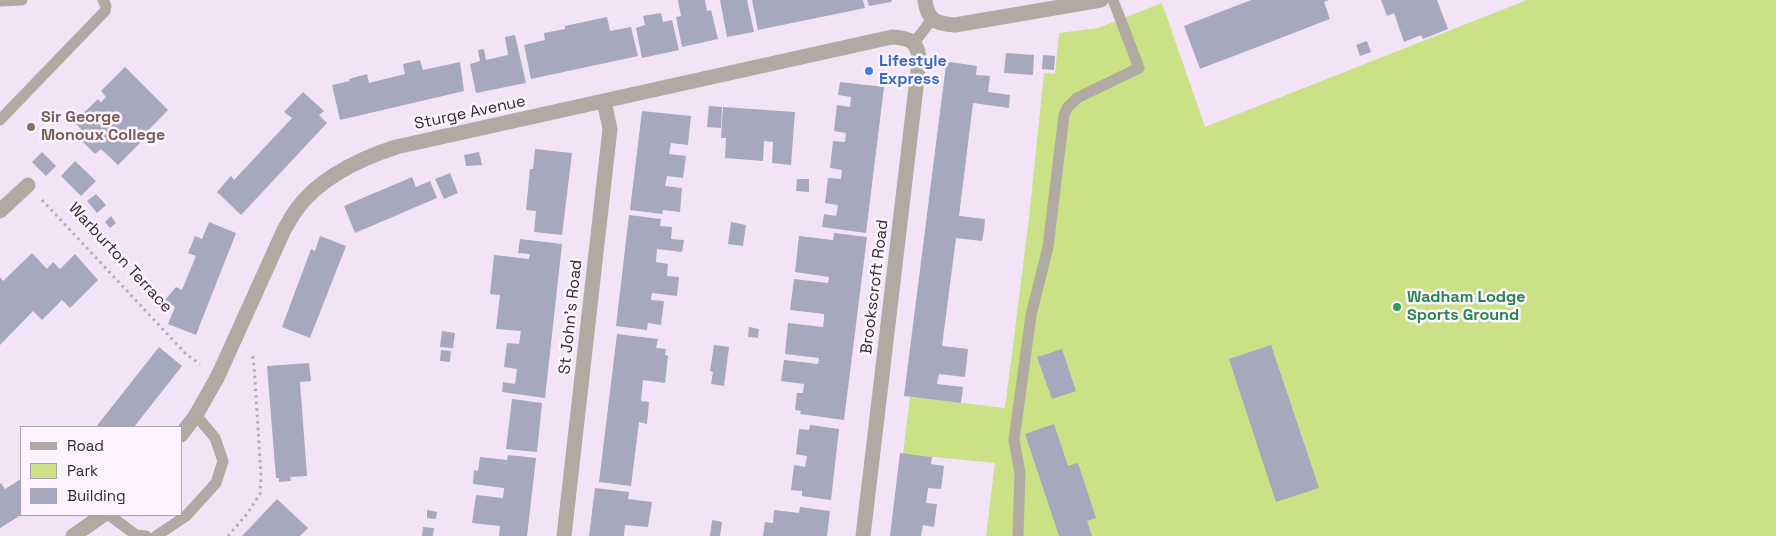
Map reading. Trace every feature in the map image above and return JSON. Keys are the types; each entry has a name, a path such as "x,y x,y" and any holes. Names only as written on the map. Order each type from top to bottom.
{"street":[{"path":"925,0 927,12 932,19 940,24 954,24 1101,0"},
{"name":"Sturge Avenue","path":"182,434 196,415 218,376 284,230 296,210 318,186 344,169 377,153 396,147 892,37 903,38 914,43"},
{"name":"Brookscroft Road","path":"863,536 919,62 919,51 914,43"},
{"name":"St John's Road","path":"564,536 610,129 604,102"},
{"path":"0,212 28,185"},
{"path":"72,536 102,516"}],"lane":[{"path":"0,1 22,0"},
{"path":"0,120 105,11 106,6 103,0"},
{"path":"1018,536 1020,473 1014,440 1031,315 1048,247 1064,115 1067,108 1077,98 1139,68 1113,0"},
{"path":"914,43 932,19"},
{"path":"156,536 186,516 216,483 223,461 215,438 196,415"},
{"path":"110,516 136,535 146,536"}],"path":[{"name":"Warburton Terrace","path":"28,185 186,354 218,376"},
{"path":"228,536 247,514 260,494 261,476 254,365 245,316"}],"green space":[{"name":"Wadham Lodge Sports Ground","path":"1527,0 1776,0 1776,536 986,536 995,463 903,454 910,397 1005,408 1029,218 1044,73 1055,74 1059,33 1098,28 1162,3 1205,127"}],"building":[{"path":"678,0 705,0 707,11 711,10 718,39 682,47 676,17 681,16"},
{"path":"720,0 747,0 754,32 727,37"},
{"path":"752,0 863,0 865,8 758,30"},
{"path":"867,0 892,0 891,2 869,6"},
{"path":"1251,0 1329,0 1324,2 1330,19 1200,69 1184,26"},
{"path":"1381,0 1437,0 1448,29 1423,39 1421,35 1404,42 1394,13 1387,16"},
{"path":"661,13 663,22 672,20 679,50 642,58 636,28 645,25 643,16"},
{"path":"607,17 610,31 631,27 638,56 531,79 524,45 545,40 544,33 565,29 565,26"},
{"path":"515,35 526,83 476,93 470,64 480,61 478,50 484,49 486,60 508,55 505,37"},
{"path":"1367,41 1371,52 1360,56 1356,45"},
{"path":"1006,53 1034,55 1033,75 1004,73"},
{"path":"1043,55 1055,56 1054,70 1042,69"},
{"path":"420,60 423,70 460,62 464,91 340,120 332,85 350,81 349,79 367,74 369,83 405,74 403,64"},
{"path":"950,62 977,66 976,75 990,76 988,92 1010,95 1009,108 973,103 959,216 985,219 984,230 982,241 956,238 942,346 968,349 965,377 939,374 937,384 963,387 961,403 904,396 946,65"},
{"path":"125,67 168,110 139,140 141,142 118,165 101,149 95,154 82,141 87,135 74,122 98,99 101,102 106,97 101,91"},
{"path":"840,82 884,87 866,233 822,227 824,214 836,216 838,205 825,203 828,178 841,179 842,170 830,168 833,141 845,142 846,133 834,131 837,105 850,107 851,97 838,95"},
{"path":"303,92 324,111 319,115 327,123 241,215 217,192 231,176 234,180 292,118 284,112"},
{"path":"709,106 722,107 721,128 707,127"},
{"path":"723,107 795,112 791,165 772,163 773,142 764,141 763,161 725,158 726,138 721,138"},
{"path":"642,111 691,116 688,145 671,143 669,154 686,156 683,178 667,176 665,186 682,188 680,212 663,210 662,214 630,210"},
{"path":"535,149 572,153 562,235 534,232 536,211 526,210 530,169 533,169"},
{"path":"42,152 56,166 46,176 32,162"},
{"path":"479,152 482,165 466,166 464,155"},
{"path":"75,161 96,181 81,196 61,176"},
{"path":"450,173 458,193 444,199 435,179"},
{"path":"412,177 416,187 430,181 437,198 355,233 344,206"},
{"path":"797,179 809,179 809,192 796,191"},
{"path":"96,194 106,205 97,213 87,201"},
{"path":"629,215 661,219 660,226 672,227 671,239 684,240 682,252 657,249 656,262 668,264 667,276 679,277 677,296 652,293 651,300 664,301 661,325 648,323 647,330 616,326"},
{"path":"111,216 116,223 110,228 105,222"},
{"path":"209,222 236,233 196,335 168,324 175,307 165,300 176,287 182,290 196,256 188,253 195,236 202,239"},
{"path":"731,222 746,225 743,246 728,244"},
{"path":"834,233 867,237 844,420 800,414 801,411 795,410 797,393 803,393 804,384 781,381 784,360 818,364 819,358 785,354 788,323 823,327 824,320 824,314 790,310 794,279 828,283 829,277 795,272 799,236 833,240"},
{"path":"320,236 346,246 310,338 282,327 311,249 315,251"},
{"path":"520,239 562,244 545,398 502,392 503,382 515,384 517,369 504,367 507,343 519,344 521,331 496,329 500,295 490,294 494,255 529,259 530,254 518,253"},
{"path":"32,253 47,269 53,262 60,269 75,254 98,280 70,308 62,300 42,320 33,311 0,345 0,277 3,281"},
{"path":"749,327 759,329 758,338 748,337"},
{"path":"442,331 455,333 453,348 440,347"},
{"path":"617,334 658,339 656,348 666,349 665,355 668,356 665,383 643,380 641,401 649,402 647,424 639,422 631,486 599,482"},
{"path":"714,345 729,347 724,386 711,384 713,372 710,371"},
{"path":"1271,345 1319,488 1276,502 1229,359"},
{"path":"159,347 182,366 135,426 97,426"},
{"path":"1062,349 1076,391 1052,399 1037,357"},
{"path":"441,350 451,351 450,362 440,361"},
{"path":"309,363 311,381 300,382 307,476 290,477 291,481 279,482 279,478 276,478 267,366"},
{"path":"512,399 542,403 537,452 506,449"},
{"path":"1054,424 1068,466 1078,463 1096,518 1087,521 1092,536 1059,536 1025,434"},
{"path":"810,425 839,429 831,500 802,496 802,491 791,490 794,465 805,467 807,456 796,454 799,429 809,430"},
{"path":"900,453 932,457 931,464 944,466 941,489 928,488 926,503 937,504 934,527 923,525 921,536 890,536"},
{"path":"508,455 536,458 527,536 499,536 500,526 472,523 476,495 503,498 504,488 473,484 474,470 478,471 480,457 507,460"},
{"path":"20,480 20,516 0,528 1,483 5,489"},
{"path":"595,488 629,492 628,499 652,502 648,527 625,525 624,536 589,536"},
{"path":"277,499 308,528 300,536 242,536"},
{"path":"800,507 830,511 827,536 763,536 765,522 773,523 774,510 799,513"},
{"path":"427,510 437,512 436,519 427,518"},
{"path":"712,520 722,522 720,536 710,536"},
{"path":"423,527 434,528 433,536 422,536"}],"place":[{"name":"Lifestyle Express","path":"869,71"},
{"name":"Sir George Monoux College","path":"31,127"},
{"name":"Wadham Lodge Sports Ground","path":"1397,307"}]}
